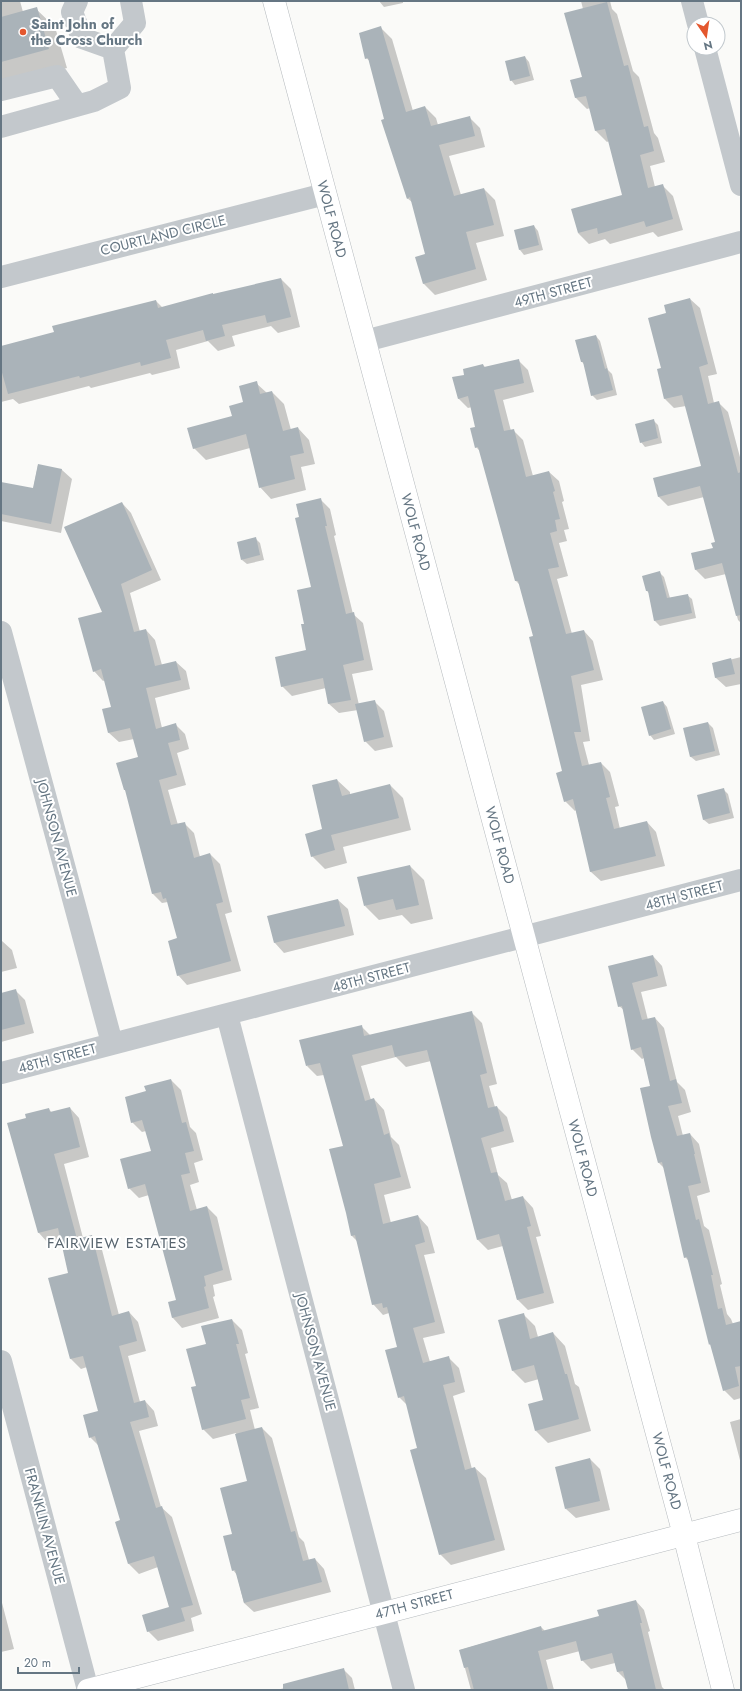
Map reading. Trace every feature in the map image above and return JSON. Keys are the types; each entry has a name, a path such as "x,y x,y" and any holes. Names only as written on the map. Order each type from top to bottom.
{"main road":[{"name":"WOLF ROAD","path":"274,1 684,1535 723,1690"},
{"name":"47TH STREET","path":"88,1690 741,1520"}],"street":[{"path":"77,1 72,12 82,38 113,49"},
{"path":"113,49 135,23 131,1"},
{"path":"692,1 696,16"},
{"path":"1,127 94,101 120,88 113,49"},
{"path":"707,56 741,185"},
{"path":"1,90 57,76 78,105"},
{"name":"COURTLAND CIRCLE","path":"1,277 325,194"},
{"name":"49TH STREET","path":"365,341 741,242"},
{"name":"JOHNSON AVENUE","path":"1,632 112,1044"},
{"name":"48TH STREET","path":"1,1074 741,880"},
{"name":"JOHNSON AVENUE","path":"227,1015 404,1690"},
{"name":"FRANKLIN AVENUE","path":"1,1361 88,1690"}],"building":[{"path":"607,2 624,66 628,65 644,127 648,126 654,151 640,155 648,188 663,184 673,219 646,227 644,221 598,234 597,228 578,233 571,209 622,195 605,129 595,131 586,96 575,98 570,80 582,77 564,13"},
{"name":"Saint John of the Cross Church","path":"37,7 49,49 1,62 1,17"},
{"path":"381,26 406,112 425,106 431,126 470,116 475,136 439,145 454,196 484,188 494,225 466,232 476,269 423,284 415,257 425,254 410,197 407,199 381,120 384,119 368,58 365,59 359,33"},
{"path":"525,56 530,76 510,81 505,61"},
{"path":"534,225 539,245 519,250 514,230"},
{"path":"281,278 291,317 267,323 265,315 222,325 225,336 206,341 203,330 166,340 171,358 141,366 140,362 80,378 79,376 8,394 1,369 1,346 54,332 52,326 156,300 158,308 213,293"},
{"path":"690,298 708,364 699,367 708,404 719,401 738,473 741,472 741,615 736,616 722,563 695,570 691,553 713,548 711,543 715,542 700,486 658,497 653,478 701,466 682,395 664,399 657,369 661,368 648,318 666,313 664,305"},
{"path":"596,335 605,369 607,368 613,390 591,396 583,362 581,362 575,340"},
{"path":"519,359 524,383 494,390 504,431 514,429 526,477 549,471 555,491 553,492 560,519 555,520 557,531 550,533 559,567 548,569 566,634 584,630 594,670 571,676 581,732 574,732 582,766 601,762 610,797 606,798 614,829 647,821 656,856 590,872 573,799 564,802 556,773 562,771 529,637 533,636 518,581 515,581 478,447 475,448 470,428 475,427 468,396 458,399 452,377 464,375 463,369 483,364 484,367"},
{"path":"257,381 260,394 272,391 283,431 298,427 304,453 290,456 295,479 259,488 246,434 193,449 187,428 232,416 229,406 243,402 239,386"},
{"path":"654,419 658,438 640,443 635,424"},
{"path":"38,464 62,469 51,524 1,514 1,482 33,488"},
{"path":"321,498 327,526 325,526 346,614 354,612 364,660 343,665 351,700 328,704 323,678 281,687 275,657 306,650 301,624 304,624 297,590 311,587 295,518 299,517 296,504"},
{"path":"122,502 152,570 121,584 134,632 146,629 155,666 176,661 181,680 146,688 156,729 176,723 180,740 168,743 177,775 159,780 171,825 185,822 194,858 210,853 223,902 216,904 231,961 177,976 168,941 177,938 166,898 163,899 161,892 152,894 125,790 116,763 138,757 130,728 108,733 102,709 111,707 101,669 93,672 78,618 102,612 64,527"},
{"path":"256,537 260,555 241,560 237,542"},
{"path":"660,571 667,598 688,594 692,613 654,621 648,591 646,591 642,576"},
{"path":"731,658 735,674 715,678 712,663"},
{"path":"375,700 384,737 364,742 355,704"},
{"path":"663,701 671,729 649,736 641,707"},
{"path":"708,722 715,751 690,757 683,728"},
{"path":"337,779 342,796 390,784 399,818 331,835 335,850 311,857 305,834 322,829 312,785"},
{"path":"724,788 730,813 703,820 697,795"},
{"path":"410,865 419,905 396,910 393,899 364,906 357,877"},
{"path":"338,899 345,926 274,943 267,916"},
{"path":"653,955 658,976 632,983 642,1020 655,1017 670,1081 676,1079 682,1103 668,1106 677,1136 690,1133 701,1183 688,1186 696,1220 699,1219 713,1275 711,1275 718,1309 722,1308 726,1325 741,1321 741,1366 735,1367 739,1386 723,1391 710,1344 709,1345 687,1257 684,1258 662,1162 658,1163 651,1137 640,1088 650,1086 641,1047 631,1050 622,1006 618,1007 608,966"},
{"path":"16,989 25,1024 1,1030 1,993"},
{"path":"472,1011 487,1073 480,1075 488,1108 497,1106 504,1131 481,1138 491,1173 497,1172 505,1201 523,1196 531,1226 527,1227 544,1293 517,1300 499,1234 477,1240 427,1050 395,1057 392,1045 352,1055 365,1101 374,1098 384,1135 389,1133 401,1177 374,1184 383,1224 418,1215 425,1242 415,1245 435,1322 413,1328 423,1363 449,1356 455,1382 443,1385 465,1470 475,1467 495,1540 439,1555 410,1450 417,1448 404,1396 398,1398 385,1350 397,1347 387,1307 383,1308 382,1303 372,1305 355,1235 351,1236 329,1149 343,1146 320,1063 306,1066 299,1040 362,1025 364,1036"},
{"path":"171,1079 182,1123 186,1122 194,1151 185,1153 190,1173 181,1175 190,1211 207,1206 223,1270 204,1276 206,1286 204,1287 209,1308 172,1318 168,1302 176,1300 145,1184 128,1189 120,1159 151,1151 142,1120 131,1123 125,1097 146,1091 144,1086"},
{"path":"70,1107 80,1147 54,1154 77,1239 92,1235 112,1316 129,1311 137,1341 119,1346 134,1403 145,1400 149,1417 130,1422 156,1508 162,1506 193,1605 181,1608 185,1621 147,1632 142,1615 169,1607 154,1556 128,1564 115,1522 120,1520 95,1436 89,1438 83,1415 98,1411 83,1356 70,1359 48,1278 68,1273 58,1228 38,1233 7,1123 26,1118 25,1114 49,1108 50,1112"},
{"path":"524,1313 530,1339 553,1332 565,1374 567,1374 579,1419 535,1431 528,1404 543,1400 534,1365 512,1371 498,1320"},
{"path":"232,1319 239,1344 236,1344 250,1398 241,1400 246,1419 202,1430 191,1387 196,1386 186,1349 206,1344 201,1326"},
{"path":"262,1427 291,1532 295,1531 303,1561 315,1558 322,1582 244,1603 235,1570 232,1571 223,1536 232,1534 220,1488 247,1481 235,1434"},
{"path":"590,1458 600,1501 565,1509 555,1467"},
{"path":"636,1600 656,1690 628,1690 623,1671 617,1672 612,1653 581,1661 576,1641 538,1651 548,1690 474,1690 468,1667 464,1668 459,1650 541,1626 542,1631 599,1616 597,1610"},
{"path":"344,1668 349,1690 283,1690 283,1684"}],"place":[{"name":"Saint John of the Cross Church","path":"23,32"}],"district":[{"name":"FAIRVIEW ESTATES","path":"117,1243"}]}
